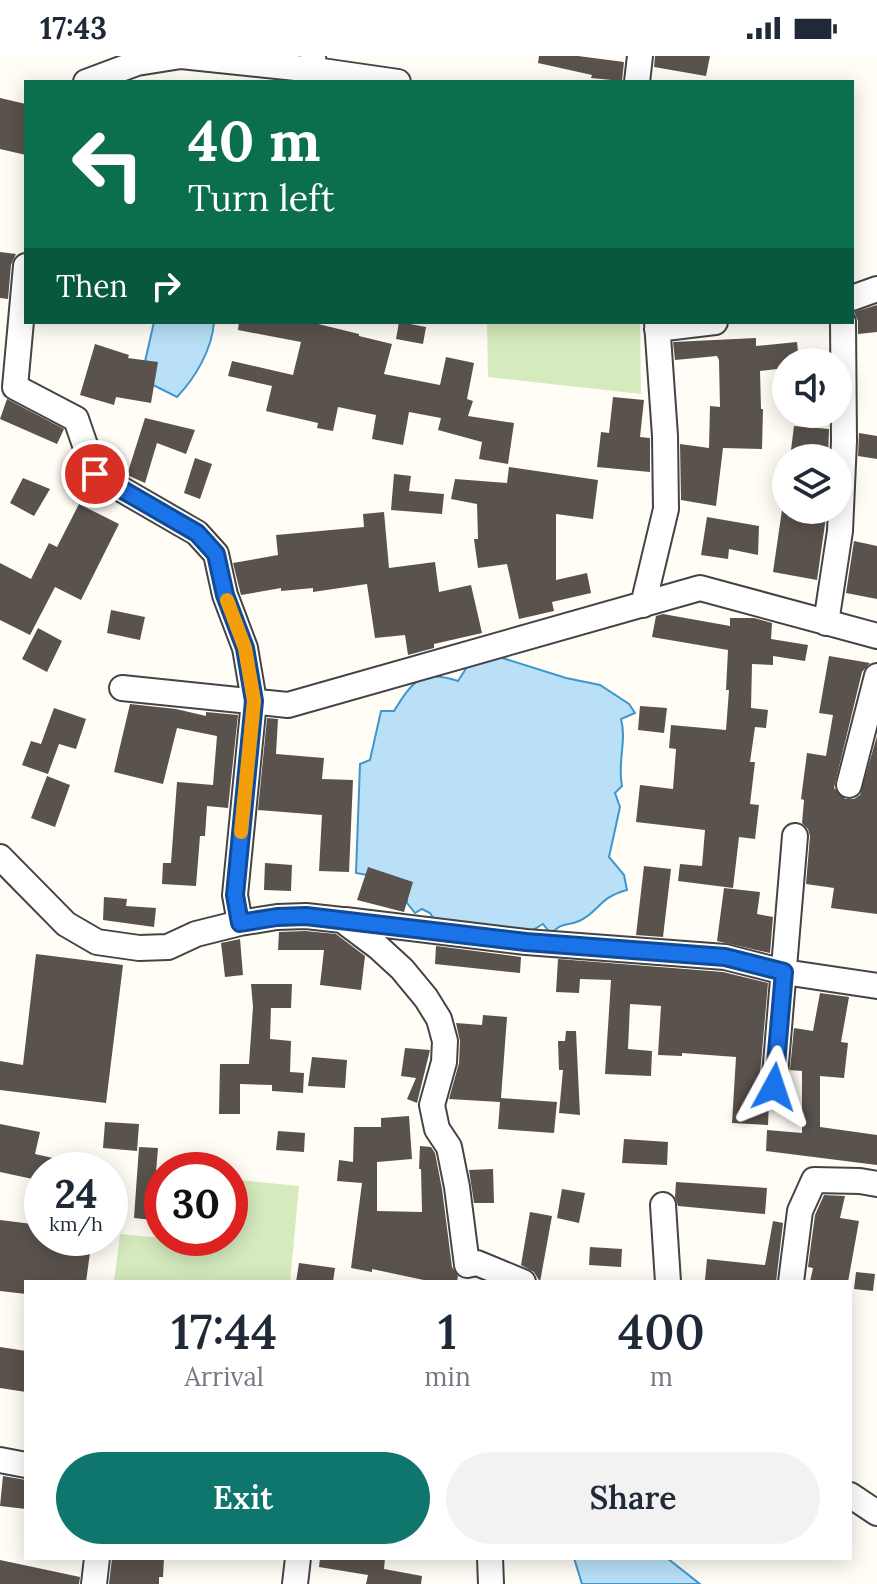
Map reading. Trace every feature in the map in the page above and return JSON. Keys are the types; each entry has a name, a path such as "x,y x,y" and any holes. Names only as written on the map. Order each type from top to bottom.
{"street":[{"path":"91,80 137,63 181,56 245,72 314,63 389,80"},
{"path":"637,80 640,56"},
{"path":"24,271 11,306 15,387 76,419 95,474 197,533 216,554 225,595 245,648 254,701 235,895 240,923"},
{"path":"854,297 877,289"},
{"path":"643,605 666,509 665,436 657,326 686,324"},
{"path":"826,623 840,531 844,441 843,324"},
{"path":"122,688 288,705 700,588 877,636"},
{"path":"849,785 877,676"},
{"path":"774,1087 795,836"},
{"path":"0,857 66,924 97,942 139,948 168,947 196,934 240,923 306,916 526,942 725,957 784,972 877,986"},
{"path":"342,920 402,969 439,1019 445,1041 444,1062 432,1105 437,1129 449,1147 455,1173 464,1273"},
{"path":"791,1280 800,1211 814,1180 877,1184"},
{"path":"663,1205 668,1280"},
{"path":"464,1273 477,1263 518,1280"},
{"path":"0,1460 24,1465"},
{"path":"852,1496 877,1513"},
{"path":"94,1584 97,1560"},
{"path":"295,1584 298,1560"},
{"path":"490,1560 491,1584"}],"green space":[{"path":"487,324 640,324 641,394 488,377"},
{"path":"248,1181 299,1186 290,1280 114,1280 117,1256 128,1256 128,1235 144,1236 144,1256 248,1256"}],"water":[{"path":"154,324 214,324 202,362 177,397 141,379"},
{"path":"493,655 566,678 600,685 629,704 635,713 621,719 622,786 615,793 620,807 609,857 624,875 627,890 610,897 585,918 561,926 551,934 543,924 526,934 436,922 430,913 422,909 415,913 407,903 406,882 356,873 360,764 370,760 381,711 394,711 420,680 435,676 458,681 467,667"},
{"path":"575,1560 670,1560 700,1584 582,1584"}],"building":[{"path":"539,56 578,56 624,62 622,80 591,78 592,75 538,63"},
{"path":"655,56 710,56 706,76 654,67"},
{"path":"0,98 24,104 24,155 0,149"},
{"path":"0,252 16,254 11,265 8,299 0,298"},
{"path":"877,305 877,332 858,334 854,312"},
{"path":"239,324 318,324 359,334 392,344 384,374 440,385 446,357 474,363 467,399 473,401 468,416 514,423 508,464 479,459 482,442 438,430 441,418 409,412 403,445 372,439 376,415 338,407 333,431 317,428 318,423 266,411 272,386 228,376 232,361 293,375 301,342 238,330"},
{"path":"399,324 426,327 423,344 396,339"},
{"path":"756,338 756,346 797,342 798,348 772,348 772,370 760,371 762,449 723,448 716,506 681,500 680,444 709,448 710,406 720,407 719,360 717,356 675,360 673,342"},
{"path":"95,344 129,355 128,358 158,362 151,403 116,397 114,405 80,395"},
{"path":"613,397 644,400 640,437 650,438 650,472 597,467 601,432 609,433"},
{"path":"7,399 64,429 57,444 0,419"},
{"path":"145,418 195,430 186,454 157,443 145,483 127,475"},
{"path":"794,428 829,429 828,444 792,444"},
{"path":"859,433 877,436 877,459 858,456"},
{"path":"195,458 212,464 200,499 184,493"},
{"path":"509,467 598,480 593,519 556,514 556,580 587,573 591,593 552,602 554,611 519,619 507,564 478,568 474,539 478,539 477,504 451,499 455,479 507,483"},
{"path":"394,474 411,476 409,491 444,494 442,514 391,510"},
{"path":"23,478 50,489 34,516 10,503"},
{"path":"79,504 119,524 81,600 55,587 30,635 0,620 0,563 31,579 49,543 57,547"},
{"path":"384,512 389,568 435,562 439,592 471,585 482,633 434,644 434,648 408,655 405,635 375,638 367,584 313,592 313,588 281,591 281,588 241,595 233,563 278,555 276,535 364,527 363,514"},
{"path":"707,517 759,526 758,555 729,549 728,559 701,555"},
{"path":"780,524 825,524 817,580 773,572"},
{"path":"854,541 877,546 877,599 846,593"},
{"path":"111,610 145,617 140,640 107,633"},
{"path":"663,614 730,626 730,618 754,618 772,623 771,639 808,645 805,661 773,656 773,665 752,664 751,708 768,710 766,728 755,727 750,762 755,762 750,804 759,805 755,839 739,837 733,888 678,881 680,864 702,866 705,830 636,822 640,785 673,789 676,749 669,748 671,725 726,730 728,650 652,637 656,616"},
{"path":"38,628 62,641 47,672 22,659"},
{"path":"829,656 870,663 862,672 834,788 845,799 860,795 877,736 877,914 831,908 834,888 806,884 810,836 802,823 804,800 801,799 807,753 826,756 833,715 819,713"},
{"path":"130,704 206,716 206,712 238,715 228,808 207,806 205,836 200,836 196,886 162,884 163,863 171,863 177,782 213,785 217,736 177,728 163,784 114,772"},
{"path":"640,706 667,708 664,733 638,730"},
{"path":"54,708 86,719 76,749 59,744 48,774 22,765 31,741 41,744"},
{"path":"267,718 278,719 276,754 324,758 322,779 353,780 349,872 319,871 322,815 258,810"},
{"path":"47,776 70,785 55,827 31,818"},
{"path":"265,863 292,865 291,891 264,890"},
{"path":"644,866 671,869 663,937 636,935"},
{"path":"368,867 413,882 404,912 357,900"},
{"path":"724,888 760,892 757,914 773,917 770,953 717,941"},
{"path":"104,897 127,899 126,906 156,908 154,927 103,920"},
{"path":"279,932 336,934 365,956 361,990 320,985 324,950 278,950"},
{"path":"240,939 243,975 225,977 221,943"},
{"path":"436,946 521,957 520,973 435,964"},
{"path":"36,954 123,965 106,1103 0,1090 0,1061 23,1065"},
{"path":"558,959 723,972 768,983 759,1086 761,1094 769,1101 768,1125 732,1123 736,1057 682,1053 682,1056 658,1055 661,1006 630,1004 628,1049 652,1051 651,1076 605,1074 611,980 580,979 579,993 556,992"},
{"path":"251,984 292,984 291,1008 271,1008 270,1039 291,1041 290,1072 304,1073 303,1093 272,1091 272,1085 240,1084 240,1114 219,1114 220,1064 249,1064 253,1007"},
{"path":"820,993 849,997 841,1042 848,1043 844,1078 820,1076 820,1127 877,1135 877,1165 766,1151 767,1130 802,1133 802,1071 790,1070 794,1028 813,1031"},
{"path":"483,1015 507,1017 501,1098 557,1102 554,1133 498,1129 500,1102 449,1099 459,1063 460,1041 456,1023 482,1025"},
{"path":"566,1031 576,1031 580,1115 559,1113 563,1070 559,1070 558,1041 565,1041"},
{"path":"405,1048 430,1050 417,1103 407,1099 416,1078 401,1076"},
{"path":"312,1057 347,1060 345,1088 308,1086"},
{"path":"409,1116 412,1159 377,1162 377,1211 422,1212 420,1146 431,1147 435,1153 452,1267 457,1280 424,1280 372,1269 372,1272 351,1268 362,1183 337,1181 339,1160 353,1162 354,1127 381,1127 381,1118"},
{"path":"105,1122 139,1124 137,1151 103,1148"},
{"path":"0,1124 40,1132 35,1152 24,1152 24,1177 0,1172"},
{"path":"278,1131 305,1133 304,1152 276,1150"},
{"path":"624,1139 668,1142 667,1165 622,1163"},
{"path":"139,1147 158,1148 158,1152 144,1152 144,1219 134,1218"},
{"path":"493,1169 494,1203 474,1203 469,1170"},
{"path":"676,1182 767,1188 765,1214 678,1206"},
{"path":"562,1189 585,1193 579,1223 557,1218"},
{"path":"824,1195 845,1196 840,1218 859,1221 848,1280 810,1280 813,1268 808,1267 815,1215"},
{"path":"530,1212 552,1216 540,1280 534,1272 521,1265"},
{"path":"0,1220 24,1223 24,1256 90,1256 86,1280 24,1280 24,1294 0,1291"},
{"path":"773,1221 783,1223 776,1280 705,1280 707,1259 765,1265"},
{"path":"590,1247 622,1249 621,1267 589,1265"},
{"path":"299,1263 335,1268 333,1280 296,1280"},
{"path":"856,1272 875,1274 873,1291 854,1289"},
{"path":"0,1347 24,1351 24,1392 0,1388"},
{"path":"3,1476 24,1480 24,1509 0,1506"},
{"path":"0,1560 80,1577 79,1584 0,1584"},
{"path":"112,1560 164,1560 163,1577 159,1577 159,1584 109,1584"},
{"path":"320,1560 385,1560 384,1569 422,1576 421,1584 366,1584 368,1575 319,1567"}],"slow traffic":[{"path":"227,600 245,648 254,701 241,832"}],"route":[{"path":"95,474 197,533 216,554 225,595 245,648 254,701 235,895 240,923 306,916 526,942 725,957 784,972 774,1087"}]}
